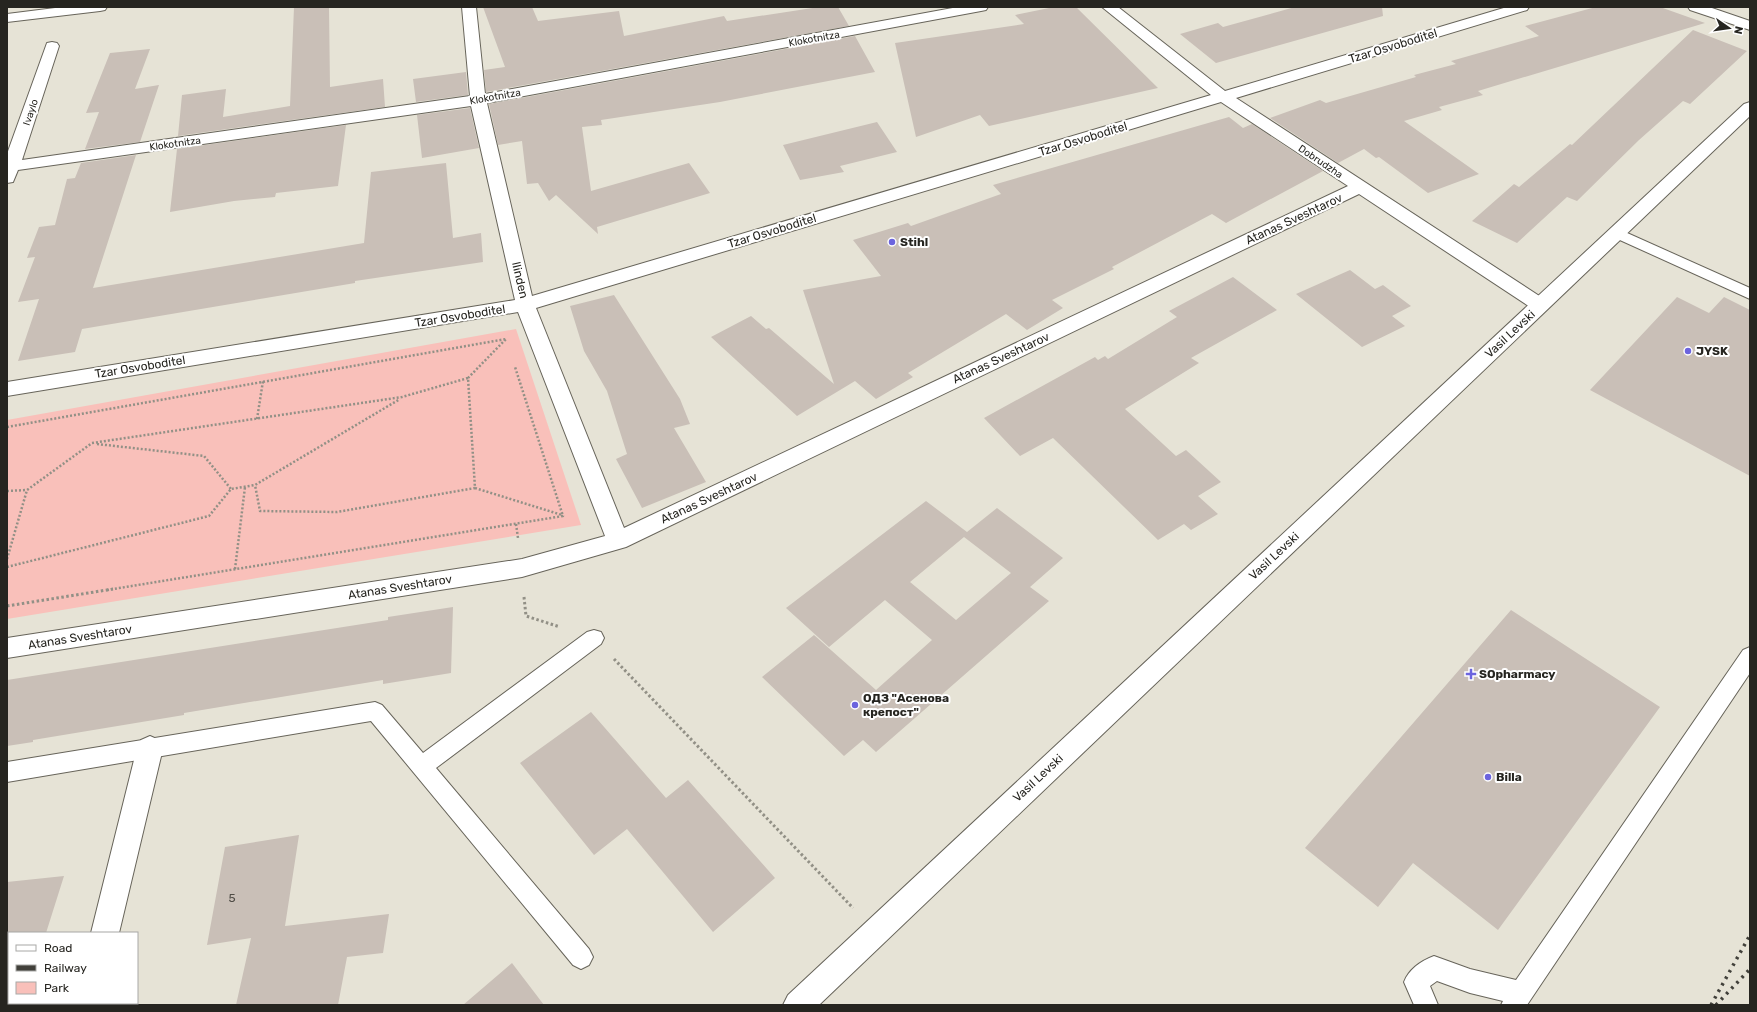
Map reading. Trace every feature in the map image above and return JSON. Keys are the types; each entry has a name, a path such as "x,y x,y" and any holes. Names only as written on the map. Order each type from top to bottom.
{"street":[{"path":"7,18 100,7"},
{"name":"Ilinden","path":"469,7 478,100 526,305 618,541"},
{"name":"Klokotnitza","path":"8,171 478,100 981,7"},
{"name":"Dobrudzha","path":"1109,7 1224,96 1540,305"},
{"name":"Tzar Osvoboditel","path":"7,389 526,305 1522,7"},
{"path":"1695,7 1750,26"},
{"name":"Ivaylo","path":"8,171 52,46"},
{"name":"Vasil Levski","path":"798,1005 1750,107"},
{"name":"Atanas Sveshtarov","path":"7,648 522,568 618,541 1360,187"},
{"path":"105,932 150,748"}],"lane":[{"path":"1616,233 1750,294"},
{"path":"422,766 594,638"},
{"path":"1426,1005 1416,982 1434,968 1517,999 1750,656"},
{"path":"7,772 375,711 581,957"}],"path":[{"path":"506,339 508,346"},
{"path":"7,491 27,490 92,443 402,398 468,378 506,339"},
{"path":"7,427 506,339"},
{"path":"513,361 563,516"},
{"path":"468,378 475,488"},
{"path":"257,419 263,382"},
{"path":"7,567 209,516 231,489 255,485 402,398"},
{"path":"92,443 204,456 231,489"},
{"path":"255,485 260,511 337,512 475,488 563,516"},
{"path":"235,569 245,487"},
{"path":"7,559 27,490"},
{"path":"7,606 563,516"},
{"path":"516,523 526,616 594,638 875,932"}],"green space":[{"path":"516,329 581,525 7,619 7,420"}],"building":[{"path":"294,7 329,7 330,87 383,79 385,107 178,136 182,95 226,89 223,117 290,106"},
{"path":"483,7 532,7 538,21 619,11 624,36 724,16 727,21 819,7 838,7 849,26 486,92 484,70 505,67"},
{"path":"1054,7 1076,7 1158,88 989,126 980,115 916,137 895,43 1024,24 1015,15"},
{"path":"1295,7 1382,7 1383,16 1216,63 1180,34 1218,23 1223,27"},
{"path":"1596,7 1660,7 1705,23 1478,91 1483,95 1439,107 1442,110 1404,121 1479,174 1428,193 1379,157 1376,158 1364,149 1338,163 1270,118 1320,100 1326,103 1416,77 1414,75 1456,64 1451,61 1539,36 1525,26"},
{"path":"1693,30 1747,51 1690,104 1683,101 1639,140 1577,201 1567,197 1517,243 1472,221 1514,184 1519,187 1570,144 1572,145"},
{"path":"855,36 875,72 720,102 601,120 602,125 582,127 591,191 689,163 710,193 597,227 598,234 556,195 549,201 538,183 527,184 522,141 498,145 489,104"},
{"path":"150,49 135,89 159,85 140,142 85,149 99,112 86,113 110,53"},
{"path":"466,72 468,95 416,102 413,79"},
{"path":"470,108 479,148 422,158 417,115"},
{"path":"1229,117 1243,128 1252,124 1323,171 1226,223 1212,214 1112,267 1114,269 1052,300 1063,308 1027,330 1006,314 908,373 913,377 876,399 855,381 797,416 711,337 751,316 766,329 769,328 834,384 803,290 881,276 853,240 908,223 911,226 1001,194 993,185"},
{"path":"877,122 897,152 840,166 844,172 800,180 783,145"},
{"path":"346,125 338,186 276,193 275,197 234,201 170,212 177,149"},
{"path":"136,155 93,288 364,243 371,172 446,163 453,238 481,233 483,262 355,281 355,283 82,329 75,352 18,361 39,299 18,302 35,257 27,258 39,227 55,225 67,179 75,178 81,163"},
{"path":"1350,270 1375,289 1383,285 1411,306 1392,316 1405,326 1362,347 1296,294"},
{"path":"1233,277 1277,310 1191,358 1199,363 1125,409 1176,456 1186,450 1221,482 1198,496 1218,514 1191,530 1184,524 1158,540 1053,438 1020,456 984,418 1095,357 1098,360 1105,356 1108,359 1177,317 1169,311"},
{"path":"614,295 680,399 690,424 674,428 706,482 642,508 616,459 627,454 607,391 584,351 570,306"},
{"name":"JYSK","path":"1677,297 1709,313 1724,297 1750,310 1750,476 1590,390"},
{"path":"926,501 967,532 997,508 1063,558 1030,587 1049,601 876,752 863,740 844,756 762,677 814,635 876,690 932,640 885,600 829,647 786,608","holes":["964,537 1011,573 956,620 910,582"]},
{"path":"453,607 451,673 383,684 383,680 184,713 184,715 33,740 33,742 7,746 7,680 388,620 388,617"},
{"name":"Billa","path":"1511,610 1660,707 1498,930 1413,863 1378,907 1305,848"},
{"path":"591,712 666,798 688,780 775,878 713,932 627,829 594,855 520,763"},
{"path":"299,835 285,926 389,914 383,953 347,957 338,1005 236,1005 251,938 207,945 225,847"},
{"path":"64,876 46,932 7,933 7,882"},
{"path":"512,963 544,1005 463,1005"}],"railway":[{"path":"1711,1005 1750,935"},
{"path":"1716,1005 1750,969"}],"place":[{"name":"Stihl","path":"892,242"},
{"name":"JYSK","path":"1688,351"},
{"name":"SOpharmacy","path":"1471,674"},
{"name":"ОДЗ \"Асенова крепост\"","path":"855,705"},
{"name":"Billa","path":"1488,777"}]}
